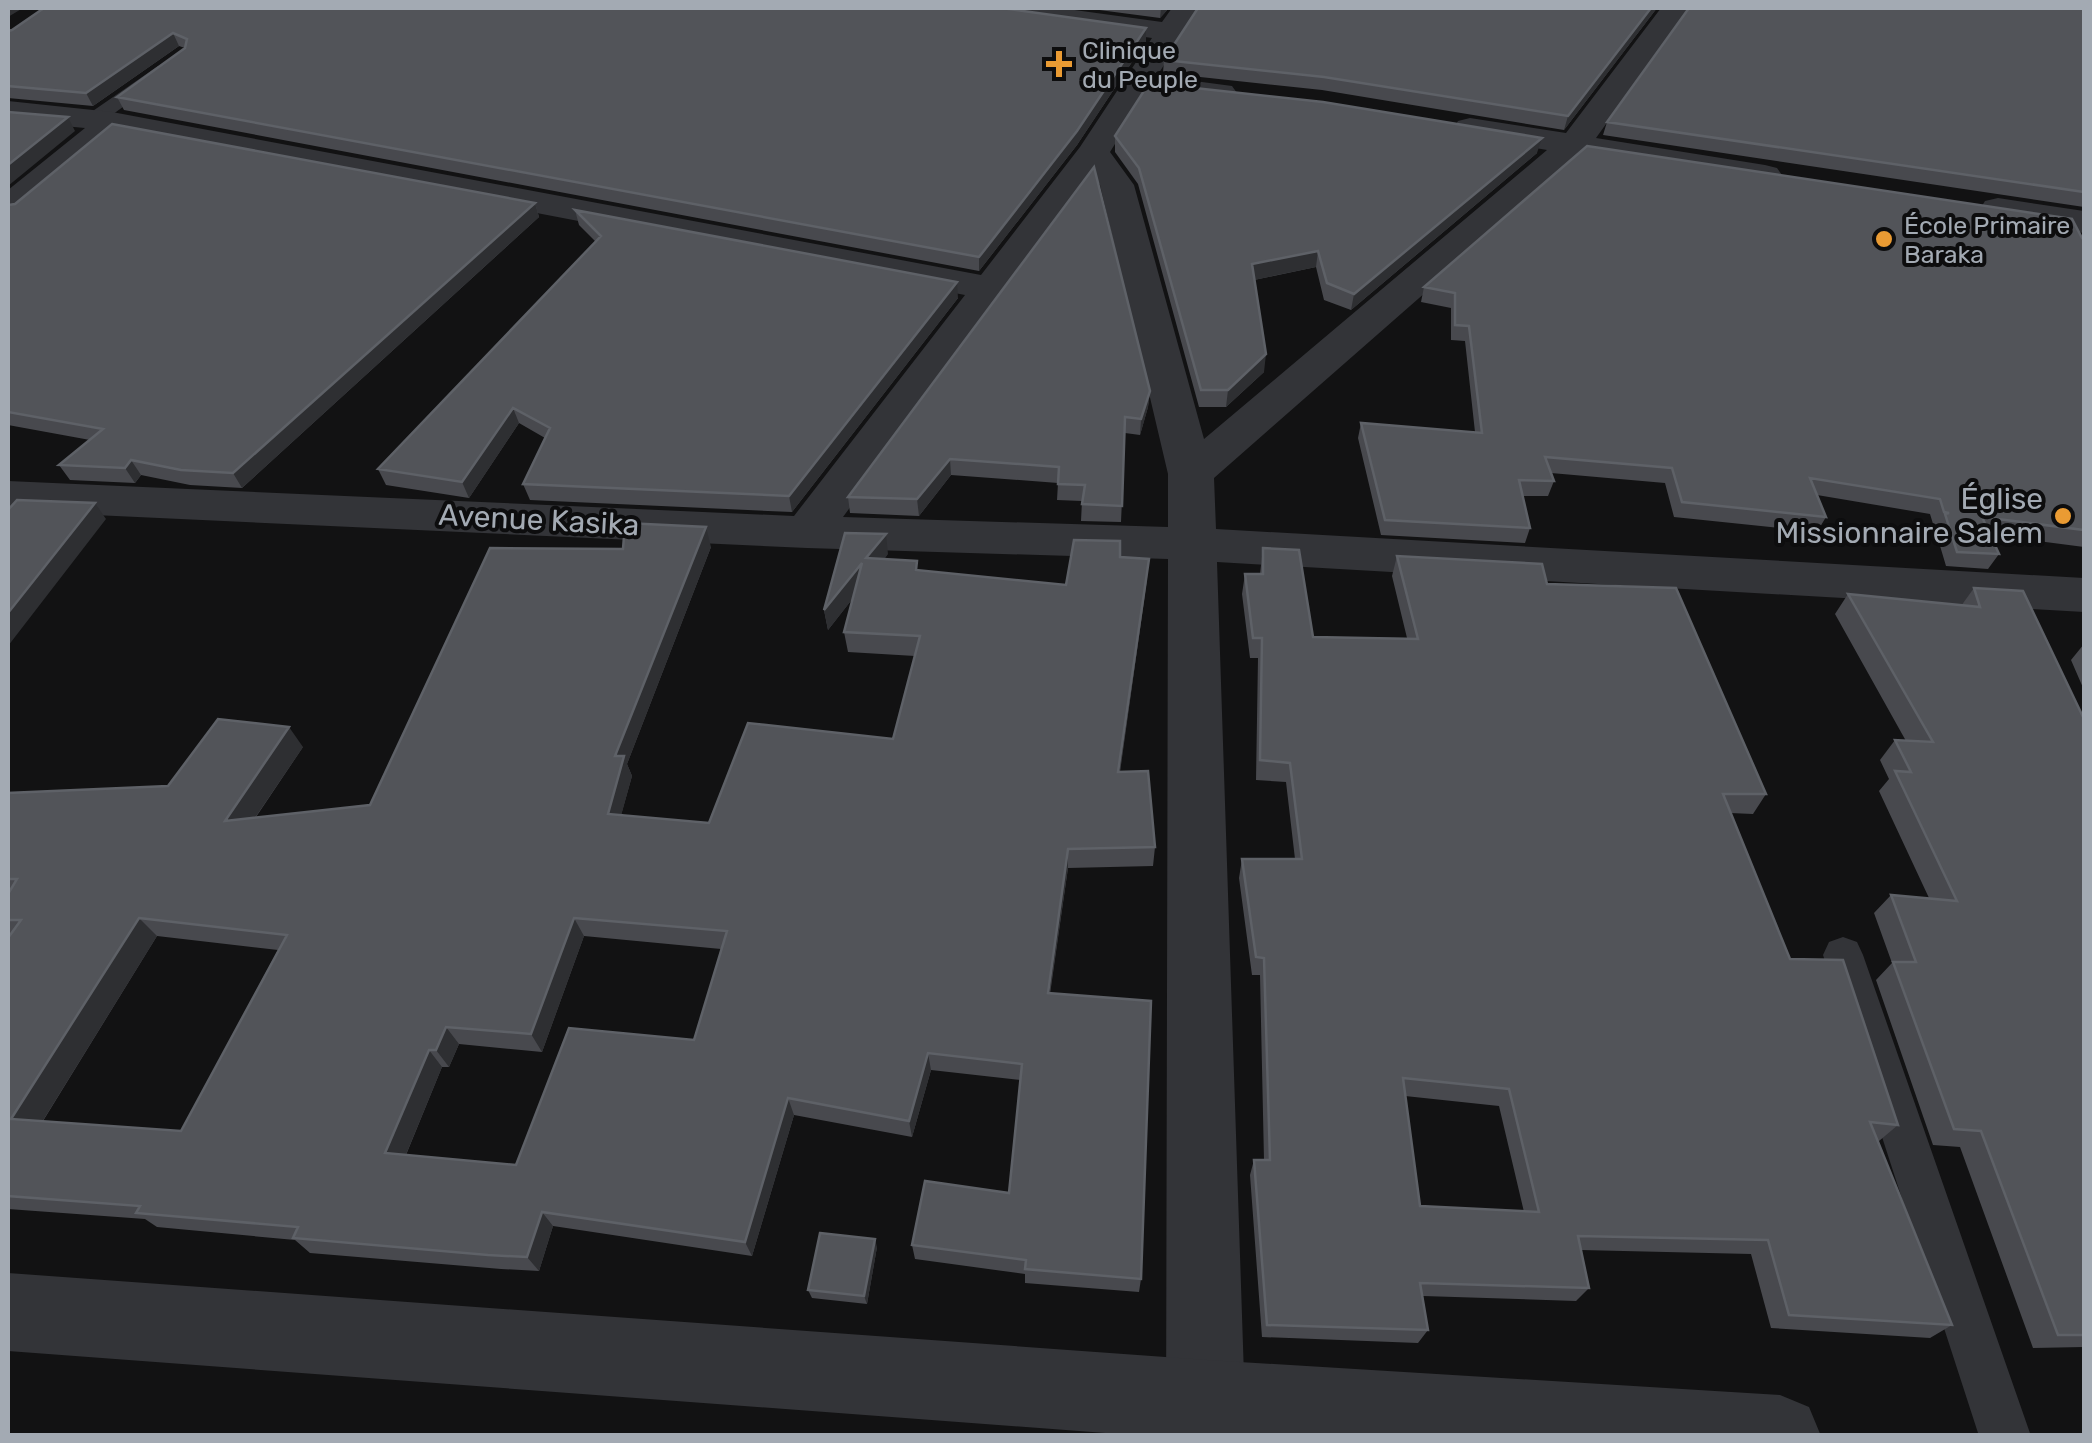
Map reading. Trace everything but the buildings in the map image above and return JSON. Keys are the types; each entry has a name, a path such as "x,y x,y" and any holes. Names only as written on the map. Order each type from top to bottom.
{"street":[{"path":"1004,8 1178,20"},
{"path":"1191,474 1576,143 1675,8"},
{"path":"807,532 1094,152 1178,20"},
{"path":"1135,83 1247,96"},
{"path":"8,111 103,121 989,288"},
{"path":"8,207 103,121"},
{"path":"1440,122 1790,178"},
{"path":"1094,152 1118,185 1191,474 1207,1418"},
{"path":"1958,203 2080,229"},
{"name":"Avenue Kasika","path":"8,496 807,532 1190,544 2027,611 2084,594"},
{"path":"8,1312 1207,1418 1780,1436"}],"lane":[{"path":"103,121 171,62"},
{"path":"1843,955 2005,1436"}],"place":[{"name":"Clinique du Peuple","path":"1059,64"},
{"name":"École Primaire Baraka","path":"1884,239"},
{"name":"Église Missionnaire Salem","path":"2063,516"}]}
